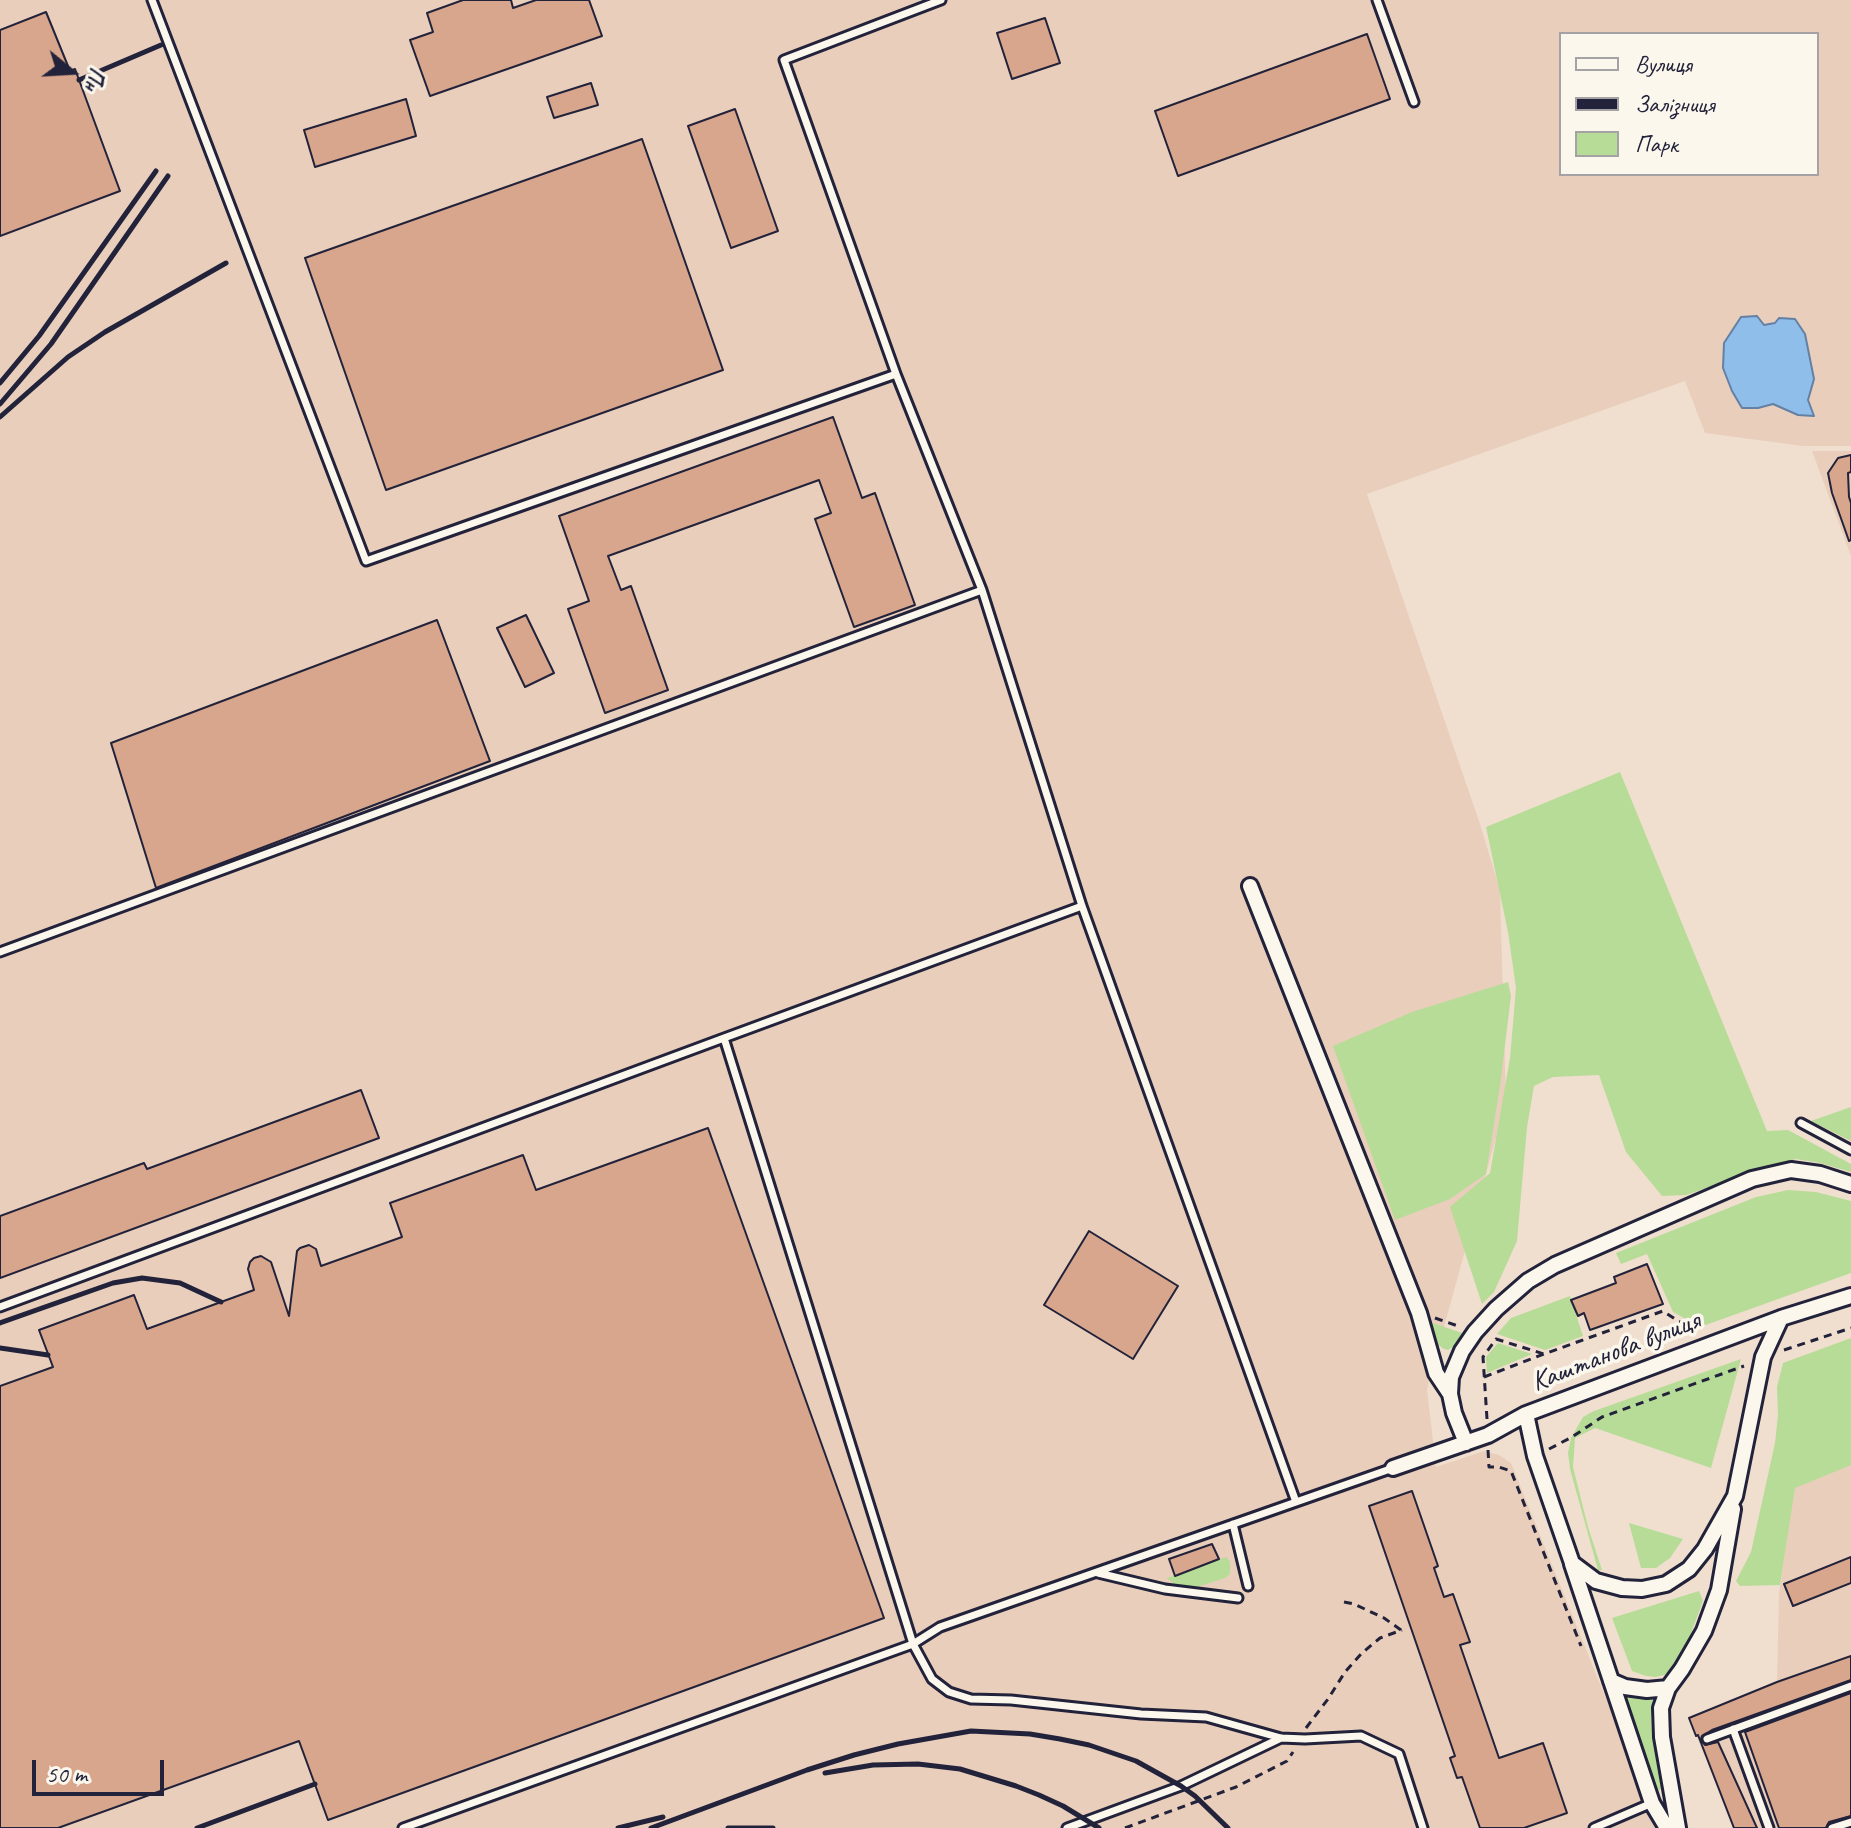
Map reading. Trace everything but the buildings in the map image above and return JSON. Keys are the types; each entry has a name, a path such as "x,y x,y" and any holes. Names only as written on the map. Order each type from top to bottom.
{"street":[{"path":"1250,886 1419,1313 1436,1373 1450,1394"},
{"path":"1466,1443 1454,1413 1450,1394 1451,1377 1462,1351 1475,1332 1528,1281 1555,1265 1752,1179 1791,1170 1820,1174 1851,1184"},
{"name":"Каштанова вулиця","path":"1667,1828 1652,1803 1535,1456 1526,1414 1781,1318 1851,1296"},
{"path":"1678,1828 1662,1737 1661,1708 1668,1688 1704,1631 1719,1590 1763,1357 1781,1318"},
{"path":"1393,1468 1488,1435 1526,1414"},
{"path":"1572,1563 1596,1581 1622,1588 1642,1589 1666,1584 1689,1569 1705,1549 1735,1496"},
{"path":"1611,1681 1625,1687 1647,1690 1668,1688"}],"lane":[{"path":"152,0 366,561 896,374"},
{"path":"941,0 784,60 896,374 982,590 1082,906 1296,1502"},
{"path":"1377,0 1414,102"},
{"path":"0,952 982,590"},
{"path":"0,1307 1082,906"},
{"path":"724,1038 913,1644 932,1679 949,1692 971,1699 1206,1717 1281,1738 1361,1736 1399,1754 1423,1828"},
{"path":"1801,1123 1851,1150"},
{"path":"403,1828 913,1644 940,1627 1393,1468"},
{"path":"1233,1524 1248,1586"},
{"path":"1096,1573 1165,1589 1238,1598"},
{"path":"1707,1739 1851,1686"},
{"path":"1733,1729 1769,1828"},
{"path":"1067,1828 1181,1786 1281,1738"},
{"path":"1594,1828 1652,1803"},
{"path":"1832,1828 1851,1822"}],"path":[{"path":"1484,1377 1663,1311 1678,1321 1706,1329"},
{"path":"1419,1313 1544,1354"},
{"path":"1535,1456 1602,1417 1851,1328"},
{"path":"1487,1419 1483,1357 1496,1339"},
{"path":"1489,1467 1511,1471 1581,1647"},
{"path":"1125,1828 1236,1787 1287,1761 1345,1672 1380,1638 1402,1630 1384,1618 1344,1602"}],"shaded area":[{"path":"0,0 1851,0 1851,446 1803,446 1705,433 1685,381 1367,494 1500,890 1506,1101 1427,1389 1436,1467 1484,1451 1499,1455 1511,1463 1658,1828 0,1828"},
{"path":"1812,451 1851,451 1851,556"},
{"path":"1851,1463 1851,1828 1734,1828 1689,1718 1777,1682 1779,1594 1794,1488"}],"green space":[{"path":"1620,772 1767,1131 1788,1130 1851,1164 1851,1172 1796,1159 1686,1195 1662,1196 1626,1152 1599,1075 1553,1077 1534,1086 1527,1127 1517,1241 1494,1292 1482,1304 1450,1207 1490,1173 1510,1058 1516,988 1486,827"},
{"path":"1508,982 1511,996 1486,1174 1450,1199 1395,1220 1333,1046 1412,1012"},
{"path":"1851,1107 1851,1141 1811,1121"},
{"path":"1788,1190 1816,1192 1851,1201 1851,1273 1700,1327 1673,1312 1647,1254 1621,1264 1616,1253 1756,1197"},
{"path":"1570,1296 1583,1336 1545,1350 1497,1334 1511,1318"},
{"path":"1427,1321 1465,1334 1453,1347 1444,1349 1437,1344"},
{"path":"1851,1338 1851,1465 1795,1488 1780,1585 1740,1586 1736,1581 1751,1552 1775,1443 1777,1387 1783,1363"},
{"path":"1498,1343 1532,1354 1487,1373 1486,1357"},
{"path":"1741,1359 1711,1468 1595,1428 1575,1438 1573,1467 1602,1570 1598,1570 1568,1453 1571,1438 1583,1417"},
{"path":"1629,1523 1683,1539 1670,1558 1656,1568 1641,1568"},
{"path":"1226,1557 1230,1562 1230,1574 1225,1578 1194,1588 1174,1584 1167,1578"},
{"path":"1699,1591 1703,1601 1676,1667 1668,1674 1656,1677 1632,1671 1612,1618"},
{"path":"1632,1694 1658,1696 1651,1716 1663,1784 1660,1790 1656,1790 1650,1781 1625,1705 1627,1697"}],"water":[{"path":"1757,316 1764,325 1775,323 1779,318 1795,319 1805,334 1814,379 1808,400 1814,416 1798,415 1773,404 1742,408 1732,391 1723,368 1724,343 1741,317"}],"railway":[{"path":"79,80 161,45"},
{"path":"0,383 39,336 156,171"},
{"path":"0,404 51,344 168,176"},
{"path":"0,417 68,357 105,332 226,263"},
{"path":"0,1323 113,1283 142,1278 180,1283 221,1302"},
{"path":"0,1348 48,1355"},
{"path":"651,1828 854,1755 971,1731 1060,1739 1136,1761 1195,1796 1228,1828"},
{"path":"825,1773 873,1765 918,1764 960,1769 1039,1795 1099,1828"},
{"path":"197,1828 315,1784"},
{"path":"618,1828 663,1817"},
{"path":"728,1828 773,1828"}]}
